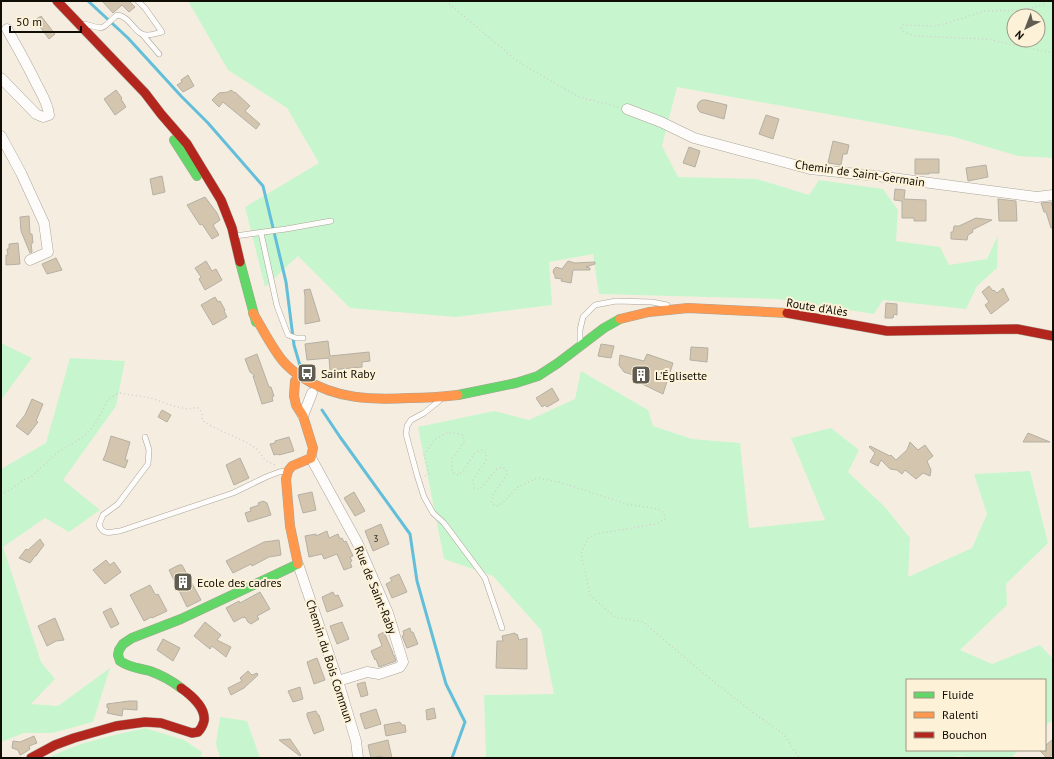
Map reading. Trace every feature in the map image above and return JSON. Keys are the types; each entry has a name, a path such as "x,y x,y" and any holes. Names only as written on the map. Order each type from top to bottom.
{"main road":[{"path":"57,1 144,93 161,114 164,123 190,166 224,210 232,228 256,325 277,365 294,381 316,395"},
{"name":"Route d'Alès","path":"390,399 442,397 516,383 538,376 558,363 604,328 623,318 649,312 688,308 782,312 887,331 1017,330 1053,336"},
{"path":"253,313 282,360 294,372 308,381 323,389 343,395 363,398 390,399"},
{"path":"31,758 55,745 116,726 145,722 161,723 192,733 198,732 203,726 204,719 201,708 193,698 174,683 153,672 127,666 120,661 118,655 119,650 123,644 132,638 181,619 298,564 290,526 286,479 288,471 292,466 311,458 313,448 303,416 296,405 294,396 294,381"},
{"path":"333,402 377,403 390,399"}],"street":[{"path":"1,78 36,114 43,117 49,115 48,108 42,94 7,29"},
{"name":"Chemin de Saint-Germain","path":"627,110 661,122 694,138 810,169 877,176 1036,197 1053,195"},
{"path":"1,136 44,223 48,252 30,260"},
{"path":"303,416 316,395"},
{"name":"Rue de Saint-Raby","path":"311,458 358,544 388,613 403,662 400,667 379,674 367,672 338,681"},
{"name":"Chemin du Bois Commun","path":"298,564 338,681 356,741 358,758"}],"lane":[{"path":"138,1 162,32 148,35 142,34"},
{"path":"75,20 102,28 118,15 122,15 160,54"},
{"path":"234,236 330,221"},
{"path":"263,232 276,297 276,306 288,335 296,338 303,338"},
{"path":"582,345 580,330 583,317 595,305 616,300 652,302 688,308"},
{"path":"442,397 424,413 411,420 407,426 406,434 424,497 433,513 444,522 485,578 502,628"},
{"path":"145,437 150,450 148,464 118,504 103,515 99,525 101,530 106,533 120,531 234,493 279,472 288,471"}],"path":[{"path":"446,1 517,61 579,97 627,110"},
{"path":"1047,1 1044,4 1025,10 984,11 935,26 903,25 900,28 904,32 916,36 986,39 1048,52 1053,51"},
{"path":"418,480 429,474 424,455 435,439 449,432 464,435 464,442 452,459 452,472 458,474 464,470 474,454 481,450 486,453 486,460 473,480 474,488 480,489 497,469 502,467 506,469 507,475 493,495 491,503 498,506 505,501 516,488 536,478 559,482 627,504 658,509 664,513 665,519 656,524 596,534 587,539 581,554 590,595 615,617 643,622 704,674 755,714 784,734 799,758"}],"green space":[{"path":"188,1 440,1 443,3 444,1 1053,1 1053,158 1018,156 954,137 677,87 662,146 678,177 757,179 809,195 819,180 883,189 898,210 896,241 940,247 949,265 987,259 998,235 997,268 977,286 966,309 883,300 874,314 778,299 599,294 593,254 549,262 552,305 456,317 350,308 298,256 265,287 245,207 319,163 287,108 228,70"},
{"path":"1,343 32,358 1,400"},
{"path":"70,358 125,361 116,406 63,480 100,510 69,532 45,518 3,547 41,662 55,679 31,704 58,706 110,668 93,722 52,733 24,733 1,742 1,469 46,443"},
{"path":"581,371 648,410 653,426 692,439 740,443 749,528 825,520 791,438 831,428 859,450 848,472 885,507 910,538 908,577 972,548 987,514 974,474 1030,471 1048,543 1006,584 1007,605 960,650 992,664 1040,645 1053,659 1053,722 1050,722 1046,725 1046,679 906,679 906,751 1018,751 1011,758 976,758 957,756 956,758 486,758 484,695 554,694 541,630 493,576 444,559 418,427 494,411 529,420 575,399"},
{"path":"220,717 247,721 260,758 220,758 216,744"},
{"path":"145,728 184,740 202,752 201,758 48,758 59,752 83,744"}],"building":[{"path":"102,1 129,1 135,7 129,12 122,5 113,13"},
{"path":"41,16 55,34 49,39 35,20"},
{"path":"188,75 194,86 183,92 177,85"},
{"path":"116,90 126,107 115,115 104,99"},
{"path":"231,90 250,106 245,111 260,124 256,129 223,102 219,107 212,100 219,93 228,92"},
{"path":"702,100 727,105 724,119 700,112 697,106"},
{"path":"766,115 779,119 773,139 759,134"},
{"path":"833,141 849,145 847,154 843,154 841,165 828,163"},
{"path":"689,147 700,151 695,167 683,163"},
{"path":"915,159 939,159 939,173 915,174"},
{"path":"986,165 988,177 968,181 966,168"},
{"path":"162,176 165,192 153,195 150,179"},
{"path":"895,189 905,190 904,199 926,200 926,221 914,221 914,218 902,218 902,201 894,200"},
{"path":"205,197 217,213 220,220 213,225 219,235 212,239 202,224 200,225 187,205"},
{"path":"998,199 1016,201 1017,221 999,221"},
{"path":"1051,202 1053,208 1053,228 1051,228 1046,212 1044,212 1041,203"},
{"path":"29,216 30,234 32,234 33,243 31,243 32,252 30,253 21,231 20,217"},
{"path":"976,218 992,220 972,230 973,232 968,235 967,240 951,239 951,232 953,232 954,226 959,226"},
{"path":"18,243 20,264 6,265 6,255 8,255 7,249 9,249 9,244"},
{"path":"56,258 62,270 47,274 42,264"},
{"path":"206,261 212,271 216,269 222,280 205,290 199,279 201,277 195,268"},
{"path":"568,261 575,263 595,262 595,264 586,267 590,268 590,270 573,270 571,283 555,278 553,272 556,267 562,269"},
{"path":"989,286 997,293 1003,288 1009,300 991,314 985,305 989,302 982,292"},
{"path":"310,289 320,321 305,324 304,290"},
{"path":"215,297 218,302 220,301 227,317 213,325 201,305"},
{"path":"886,303 897,304 897,315 894,314 893,318 885,318"},
{"path":"328,341 330,356 369,352 370,361 362,362 362,367 330,370 329,358 307,360 305,344"},
{"path":"601,344 614,346 611,358 598,356"},
{"path":"691,347 708,348 707,362 690,360"},
{"path":"257,354 269,387 271,387 274,396 272,397 273,401 262,404 253,376 255,376 250,372 245,359"},
{"path":"647,354 673,363 663,394 640,383 642,378 624,372 619,365 620,355 644,361"},
{"path":"552,388 559,400 547,407 545,405 542,407 536,398"},
{"path":"32,399 43,404 36,421 38,422 28,435 16,426 25,415"},
{"path":"162,410 171,415 167,422 158,417"},
{"path":"1028,433 1050,442 1023,442"},
{"path":"111,436 130,442 125,460 128,460 125,468 103,460"},
{"path":"289,437 294,451 274,455 270,444"},
{"path":"910,442 918,450 925,445 933,456 927,461 931,470 930,476 923,473 916,479 905,470 902,474 897,470 890,469 881,460 878,466 870,462 875,453 869,447 870,446 890,456 891,455 896,460 907,450"},
{"path":"240,458 249,478 234,485 226,465"},
{"path":"312,492 316,510 303,513 298,495"},
{"path":"354,492 365,511 355,516 344,498"},
{"path":"263,501 267,503 271,515 248,522 245,513 251,511 250,508 259,505 258,503"},
{"path":"381,524 389,544 373,551 365,531"},
{"path":"327,531 329,538 338,534 340,539 342,538 344,542 346,541 353,556 350,557 352,567 344,570 337,554 324,559 322,554 309,557 305,536 316,534 316,536"},
{"path":"40,539 44,545 30,563 19,558 26,549 28,550"},
{"path":"279,540 281,555 269,557 252,566 251,564 233,573 226,561 264,542"},
{"path":"106,560 110,565 114,562 121,572 105,584 93,570"},
{"name":"Ecole des cadres","path":"182,565 201,600 187,607 169,570"},
{"path":"399,574 407,592 392,598 386,584 392,581 390,578"},
{"path":"150,585 155,594 158,594 167,611 144,621 130,595"},
{"path":"260,592 270,609 257,616 259,619 251,624 245,617 234,622 226,608 239,601 240,603"},
{"path":"333,592 335,596 338,595 343,606 327,612 322,597"},
{"path":"111,608 119,624 111,628 103,612"},
{"path":"55,618 64,640 56,641 47,646 38,626"},
{"path":"205,622 221,635 217,640 231,647 226,657 212,646 210,649 194,636"},
{"path":"342,622 349,639 337,644 330,626"},
{"path":"410,628 418,644 407,648 402,636 404,635 403,631"},
{"path":"384,632 396,661 379,667 371,651 382,646 378,635"},
{"path":"515,633 516,635 517,634 519,640 527,638 527,669 496,668 497,641 503,641 502,636"},
{"path":"163,639 180,648 173,661 157,650"},
{"path":"317,658 325,680 314,684 307,662"},
{"path":"248,671 252,675 257,673 258,675 244,688 231,695 228,688 242,681 240,678"},
{"path":"365,682 368,695 361,697 357,684"},
{"path":"300,687 303,699 293,702 288,691"},
{"path":"137,701 137,710 123,709 122,716 107,713 109,708 107,708 107,704"},
{"path":"434,708 436,718 427,720 426,710"},
{"path":"376,709 381,724 365,729 360,714"},
{"path":"316,711 319,715 324,730 314,734 307,713"},
{"path":"400,722 402,725 405,725 406,732 386,736 384,725"},
{"path":"34,736 37,743 29,746 30,749 24,753 20,755 18,750 12,748 13,741 20,742"},
{"path":"290,739 301,755 300,756 279,740"},
{"path":"1053,739 1053,754 1048,758 1040,751 1046,751 1046,745"},
{"path":"388,740 392,758 382,758 382,756 371,758 368,745"}],"waterway":[{"path":"88,1 128,38 208,123 263,186 286,282 294,345 301,369"},
{"path":"322,410 410,534 417,581 446,684 465,722 452,758"}],"traffic: fast":[{"path":"174,140 197,176"},
{"path":"240,262 256,322"},
{"path":"458,395 516,383 538,376 558,363 604,328 620,319"},
{"path":"181,688 158,674 120,661 118,655 123,644 132,638 181,619 298,564"}],"traffic: slow":[{"path":"620,319 649,312 688,308 787,313"},
{"path":"253,313 282,360 294,372 315,385 354,397 381,399 427,398 458,395"},
{"path":"295,381 294,396 296,405 303,416 313,448 311,458 292,466 288,471 286,479 290,526 298,564"}],"traffic: jam":[{"path":"57,1 145,93 187,144 221,200 232,228 240,262"},
{"path":"787,313 887,331 1017,329 1053,336"},
{"path":"31,758 55,745 116,726 145,722 161,723 192,733 198,732 204,721 203,711 197,702 181,688"}],"place":[{"name":"Saint Raby","path":"307,373"},
{"name":"L'Églisette","path":"641,375"},
{"name":"Ecole des cadres","path":"183,582"}]}
